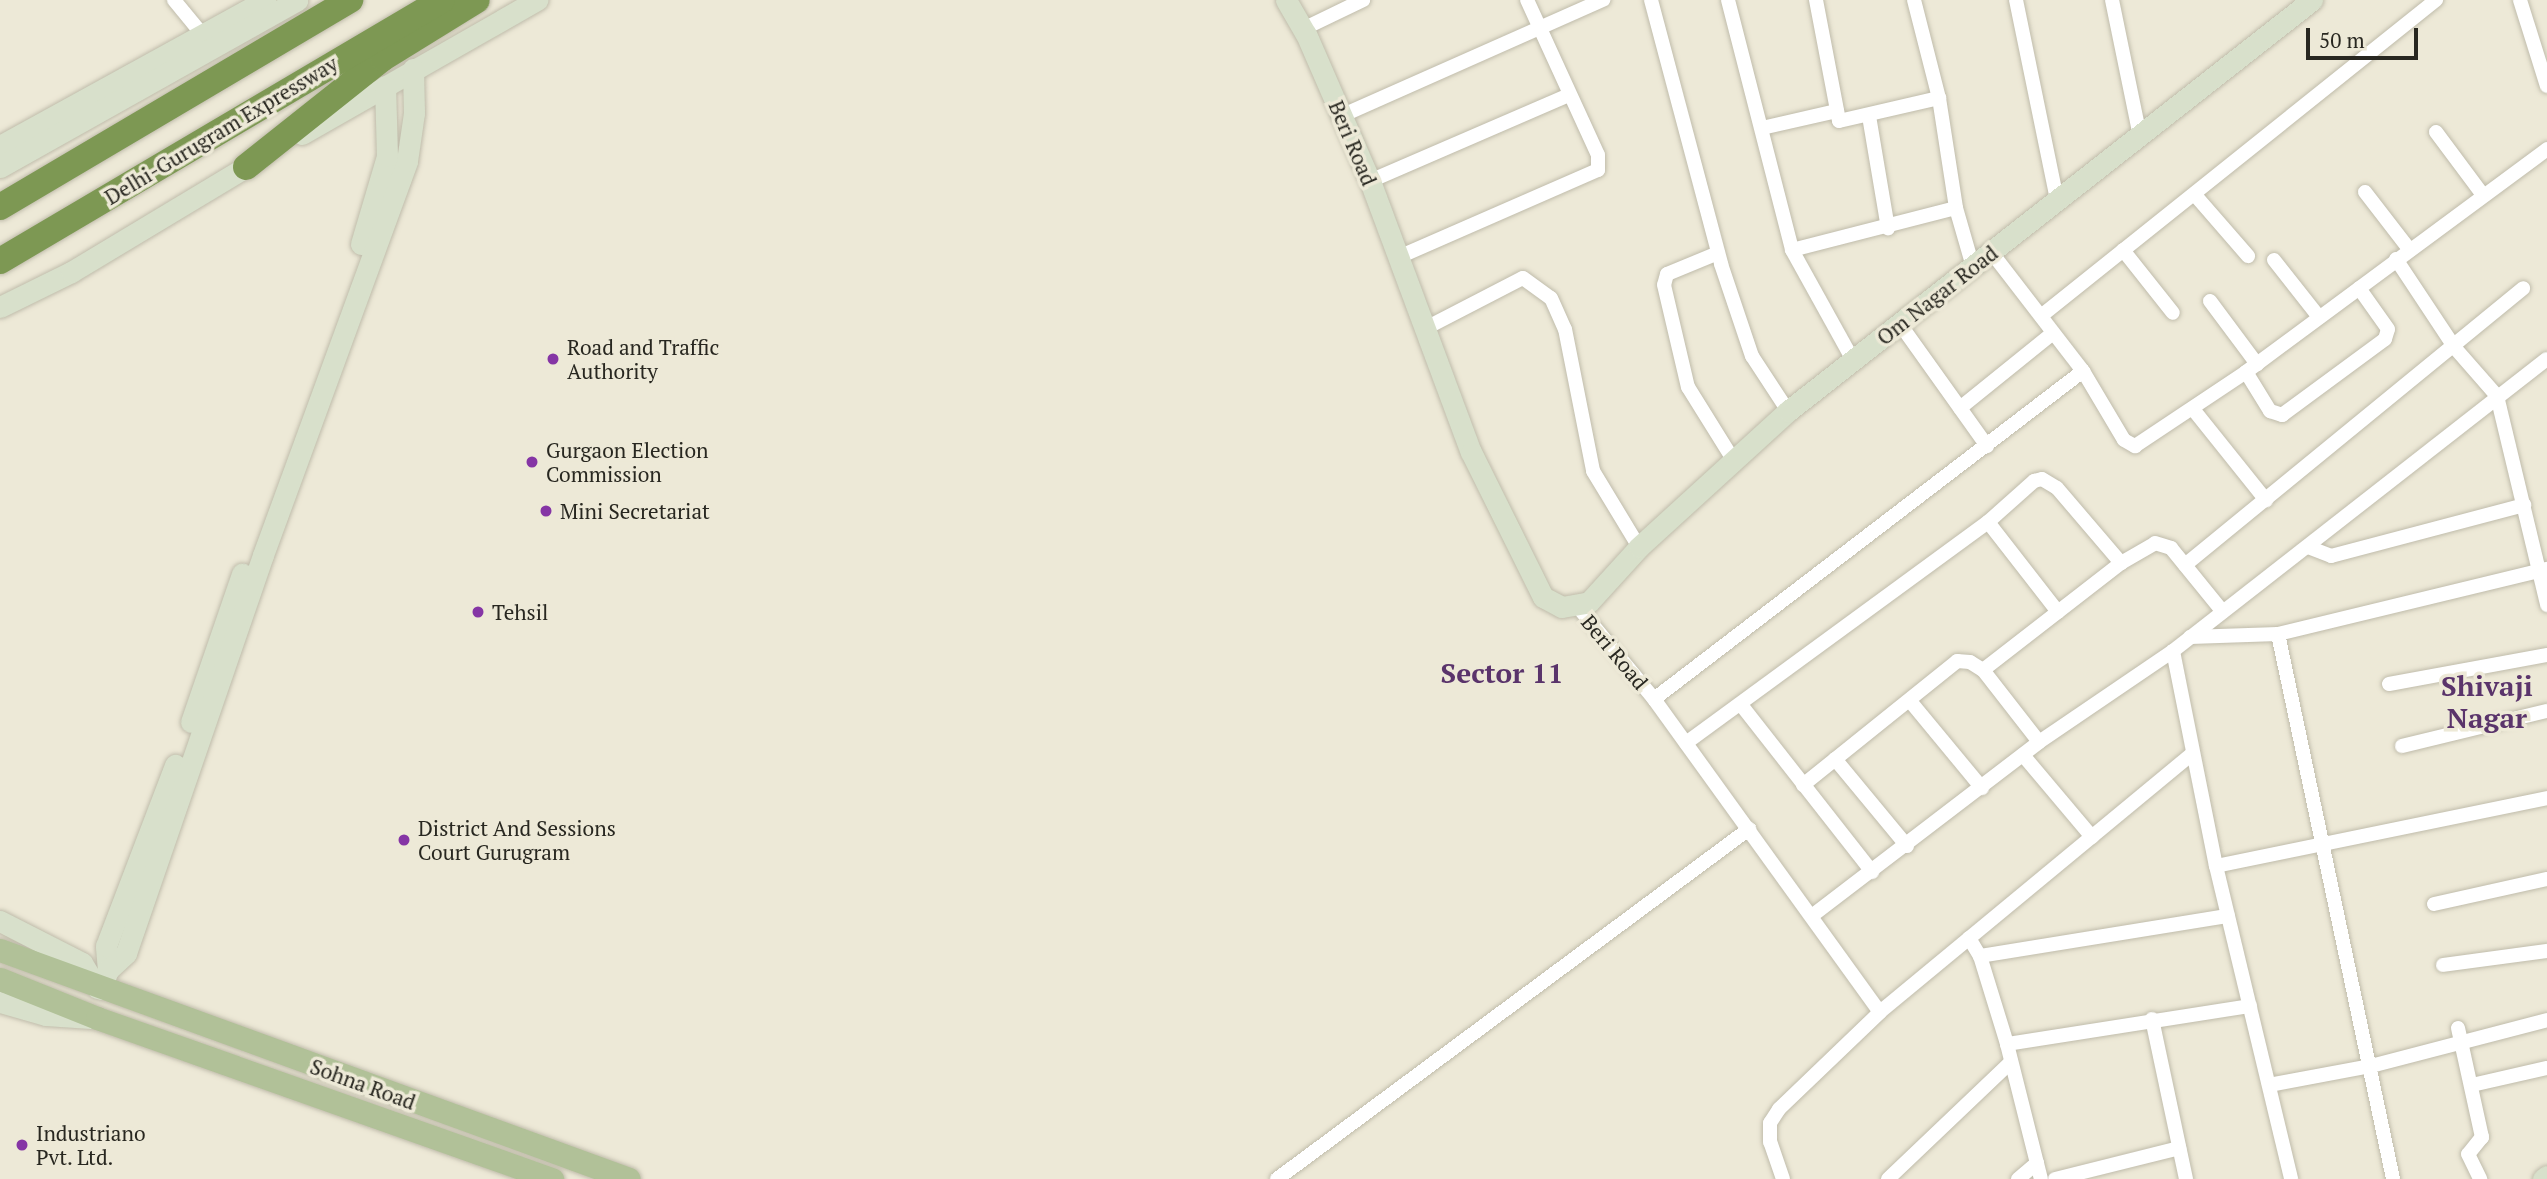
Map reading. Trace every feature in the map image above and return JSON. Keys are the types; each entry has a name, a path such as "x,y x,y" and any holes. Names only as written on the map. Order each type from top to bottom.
{"highway":[{"path":"0,206 350,0"},
{"name":"Delhi-Gurugram Expressway","path":"0,261 442,0"},
{"path":"246,167 383,58 477,0"}],"main road":[{"name":"Sohna Road","path":"0,950 102,983 629,1179"},
{"name":"Sohna Road","path":"0,979 97,1018 552,1179"}],"street":[{"path":"174,0 209,42"},
{"path":"0,167 209,42 266,0"},
{"path":"0,146 297,0"},
{"path":"0,307 71,272 413,69 537,0"},
{"name":"Beri Road","path":"1286,0 1303,29 1401,256 1424,329 1471,452 1543,597 1562,607 1578,607 1654,699 1813,915 1880,1012"},
{"path":"1303,29 1363,0"},
{"path":"1401,256 1598,170 1598,155 1527,0"},
{"path":"1341,116 1603,0"},
{"path":"1651,0 1718,253 1752,356 1788,411"},
{"path":"1728,0 1792,250 1853,360"},
{"path":"1816,0 1837,111 1842,122 1939,98"},
{"path":"1914,0 1939,98 1956,208 1973,267"},
{"path":"2016,0 2057,200"},
{"path":"2112,0 2140,136"},
{"name":"Om Nagar Road","path":"1578,607 1589,602 1639,547 1788,411 2312,0"},
{"path":"2041,316 2436,0"},
{"path":"2520,0 2547,86"},
{"path":"102,983 126,953 263,555 407,161 413,124 413,69"},
{"path":"102,983 106,946 184,742 381,184 389,126 385,86"},
{"path":"1370,181 1569,95"},
{"path":"1762,128 1837,111"},
{"path":"1869,116 1888,228"},
{"path":"2437,132 2483,195"},
{"path":"1992,253 2083,372 2130,445 2145,442 2252,368 2547,149"},
{"path":"2365,192 2409,249"},
{"path":"2195,195 2248,256"},
{"path":"1792,250 1888,228 1956,208"},
{"path":"2123,250 2173,313"},
{"path":"1718,253 1667,274 1664,285 1688,387 1734,461"},
{"path":"2396,259 2455,348 2497,396 2524,505 2544,570 2547,605"},
{"path":"2274,260 2319,317"},
{"path":"1424,329 1523,278 1551,298 1563,321 1593,471 1639,547"},
{"path":"2210,302 2252,368 2270,411 2282,415 2385,338 2388,329 2358,288"},
{"path":"2185,565 2455,348 2523,288"},
{"path":"1900,324 1987,446"},
{"path":"1960,408 2053,332"},
{"path":"1813,915 1907,846 2039,742 2173,650 2547,359"},
{"path":"1654,699 2083,372"},
{"path":"2193,409 2266,500"},
{"path":"1686,743 1742,706 1988,522 2034,481 2042,480 2057,488 2121,563"},
{"path":"2308,547 2331,556 2524,505"},
{"path":"1988,522 2058,612"},
{"path":"1983,670 2121,563 2155,543 2171,548 2223,612"},
{"path":"2190,637 2278,634 2376,616 2544,570"},
{"path":"2278,634 2325,842 2393,1179"},
{"path":"2173,650 2191,755 2291,1179"},
{"path":"2389,684 2547,655"},
{"path":"1803,785 1957,662 1970,662 1983,670 2039,742"},
{"path":"1910,701 1982,788"},
{"path":"1742,706 1872,872"},
{"path":"2402,746 2547,711"},
{"path":"2023,755 2092,836"},
{"path":"1783,1179 1770,1142 1770,1123 1880,1012 2191,755"},
{"path":"1835,759 1907,846"},
{"path":"2216,866 2547,798"},
{"path":"1278,1179 1749,829"},
{"path":"2434,904 2547,878"},
{"path":"1980,956 2228,916"},
{"path":"0,921 82,963 102,983"},
{"path":"1969,938 1980,956 2007,1044 2041,1179"},
{"path":"2443,965 2547,951"},
{"path":"0,1002 46,1015 97,1018"},
{"path":"2007,1044 2152,1019 2250,1006"},
{"path":"2152,1019 2186,1179"},
{"path":"2269,1085 2371,1066 2459,1034 2547,1020"},
{"path":"2459,1034 2483,1141 2468,1154 2480,1179"},
{"path":"1890,1178 2011,1062"},
{"path":"2472,1085 2547,1068"},
{"path":"2055,1179 2179,1148"},
{"path":"2018,1179 2037,1163"},
{"path":"2543,1179 2547,1176"}],"place":[{"name":"Road and Traffic Authority","path":"553,359"},
{"name":"Gurgaon Election Commission","path":"532,462"},
{"name":"Mini Secretariat","path":"546,511"},
{"name":"Tehsil","path":"478,612"},
{"name":"District And Sessions Court Gurugram","path":"404,840"},
{"name":"Industriano Pvt. Ltd.","path":"22,1145"}],"district":[{"name":"Sector 11","path":"1502,673"},
{"name":"Shivaji Nagar","path":"2487,702"}]}
